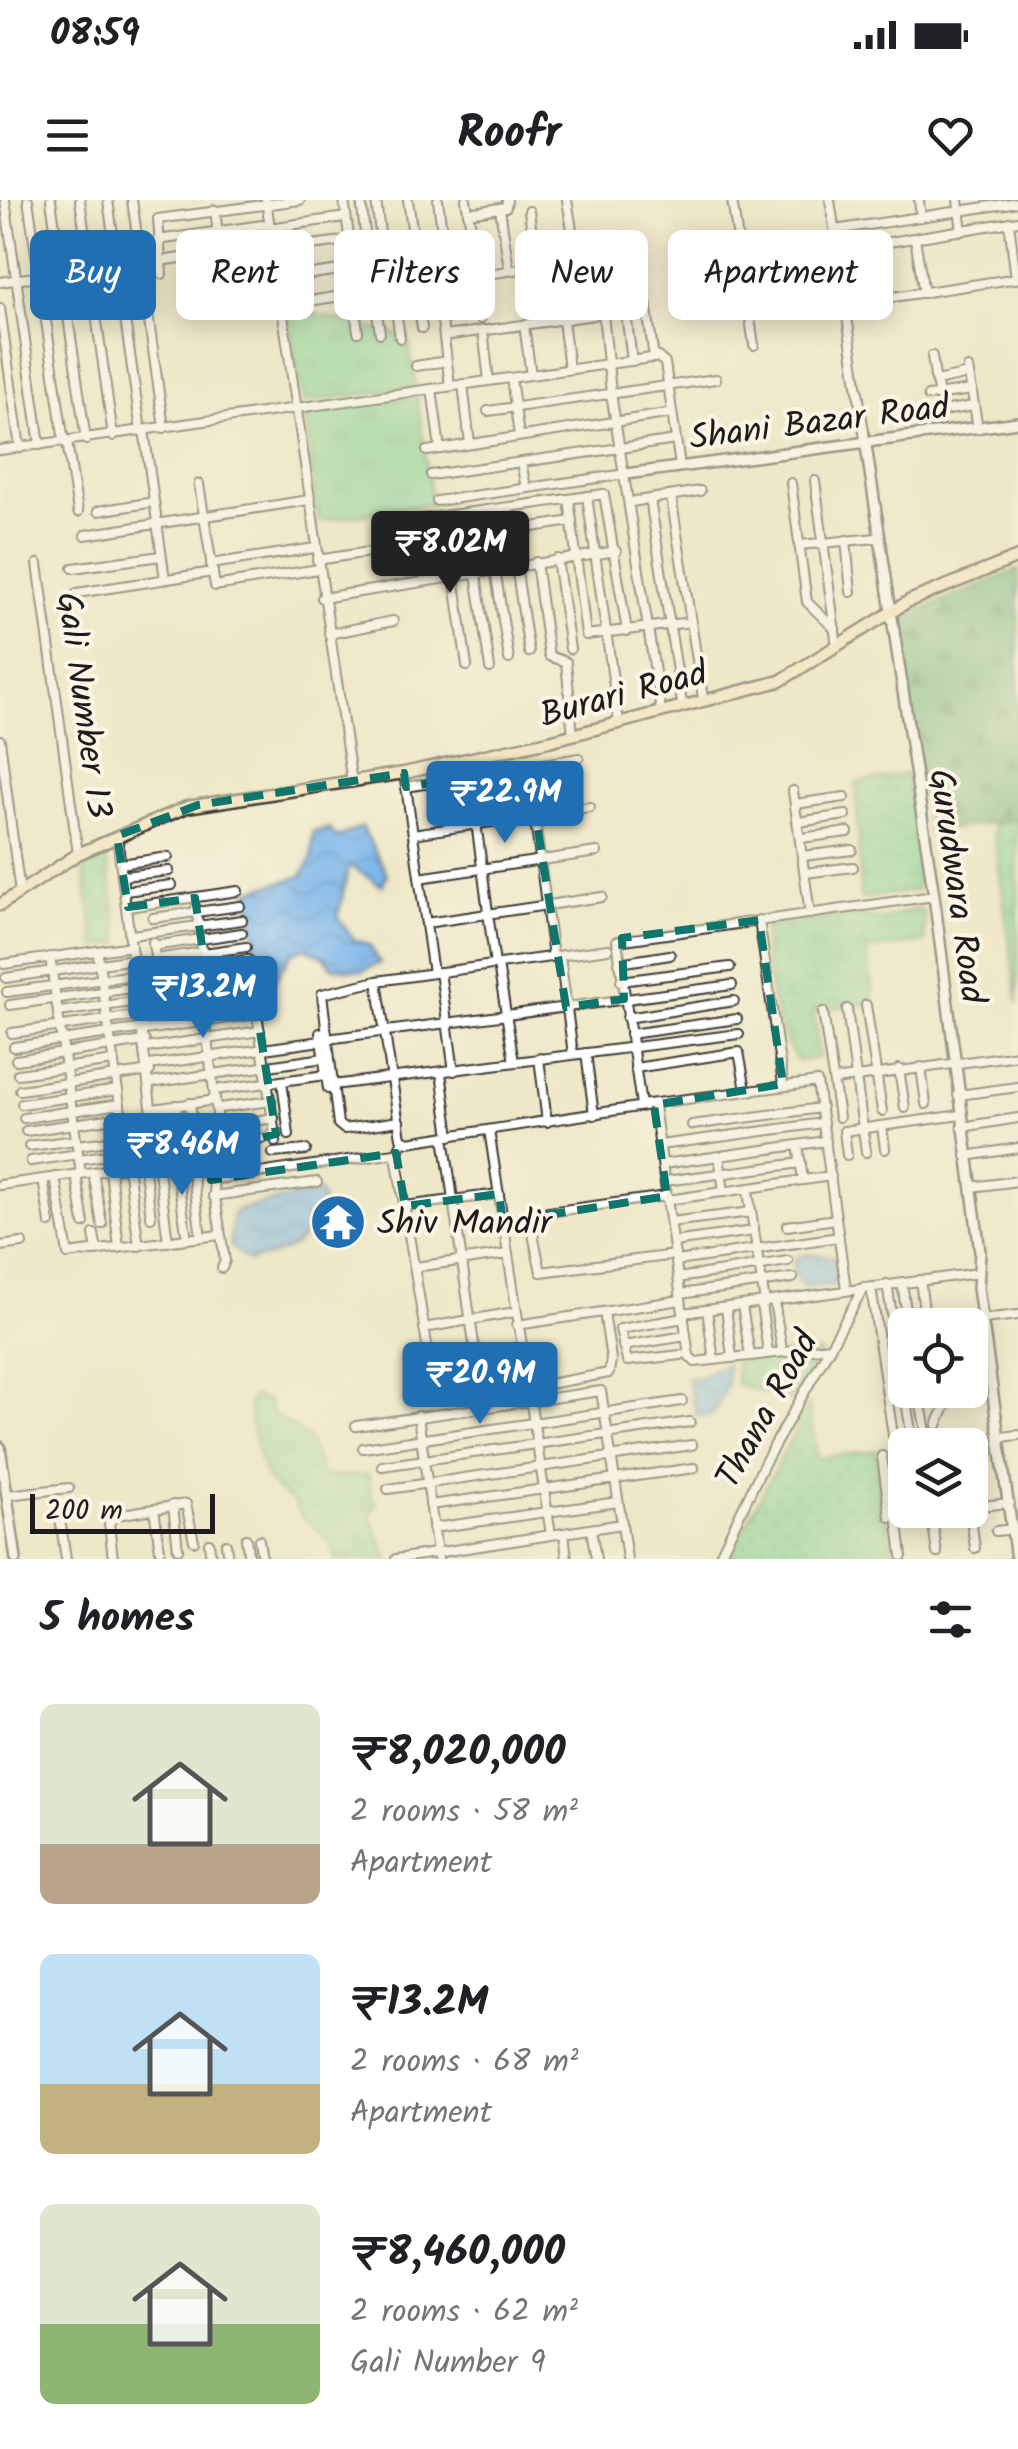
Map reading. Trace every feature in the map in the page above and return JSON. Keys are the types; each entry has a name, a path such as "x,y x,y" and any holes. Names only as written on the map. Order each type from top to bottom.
{"main road":[{"name":"Burari Road","path":"0,905 78,854 187,807 404,773 573,735 682,703 780,681 889,612 1018,556"}],"street":[{"path":"5,200 40,446"},
{"path":"28,200 32,230"},
{"path":"51,200 56,230"},
{"path":"80,200 84,230"},
{"path":"108,200 165,579"},
{"path":"132,200 164,428"},
{"path":"162,274 158,219 300,200"},
{"path":"344,200 348,230"},
{"path":"361,200 365,230"},
{"path":"376,200 381,230"},
{"path":"408,200 411,230"},
{"path":"438,200 442,230"},
{"path":"466,200 470,230"},
{"path":"468,213 485,205 507,207 507,200"},
{"path":"567,200 574,230"},
{"path":"732,200 737,230"},
{"path":"830,200 835,230 1018,202"},
{"path":"919,200 921,217"},
{"path":"958,200 962,231"},
{"path":"266,202 270,230"},
{"path":"500,208 509,269"},
{"path":"215,210 218,230"},
{"path":"529,212 531,230"},
{"path":"228,230 346,217"},
{"path":"893,241 1014,222 1017,278 893,297"},
{"path":"158,240 176,237"},
{"path":"915,238 924,292"},
{"path":"160,261 176,259"},
{"path":"495,271 515,268"},
{"path":"0,282 30,277"},
{"path":"0,308 20,448"},
{"path":"648,316 654,358"},
{"path":"46,320 78,512"},
{"path":"69,320 86,440"},
{"path":"97,320 113,436"},
{"path":"284,320 317,565 352,783"},
{"path":"357,320 358,332"},
{"path":"378,320 380,332"},
{"path":"396,320 400,338"},
{"path":"421,320 422,328"},
{"path":"442,320 450,386"},
{"path":"444,336 558,320"},
{"path":"565,320 570,369"},
{"path":"604,320 611,394 632,502 661,710"},
{"path":"627,320 632,360"},
{"path":"750,320 754,346"},
{"path":"849,320 865,439"},
{"path":"524,325 531,375"},
{"path":"482,330 489,381"},
{"path":"932,356 935,378"},
{"path":"0,450 654,358 664,359 680,466"},
{"path":"416,366 447,360"},
{"path":"939,394 936,381 968,371 978,429"},
{"path":"512,378 520,436"},
{"path":"488,410 716,379"},
{"path":"462,384 470,444"},
{"path":"432,388 440,449"},
{"path":"928,396 972,390"},
{"path":"942,412 974,406"},
{"path":"428,451 672,414"},
{"name":"Shani Bazar Road","path":"626,474 865,439 1018,422"},
{"name":"Gurudwara Road","path":"865,439 934,896 982,1308"},
{"path":"431,475 676,440"},
{"path":"521,462 526,488"},
{"path":"437,501 626,474"},
{"path":"814,481 837,647"},
{"path":"791,483 807,602 835,630"},
{"path":"199,484 217,586 471,537 572,522"},
{"path":"632,502 700,492"},
{"path":"378,525 607,495 628,631"},
{"path":"588,496 620,722"},
{"path":"671,496 703,698"},
{"path":"569,499 586,635 691,622"},
{"path":"650,499 682,703"},
{"path":"84,535 309,500"},
{"path":"98,511 154,502"},
{"path":"467,514 490,668"},
{"path":"799,545 877,538"},
{"path":"846,540 851,592"},
{"path":"77,593 315,548"},
{"path":"322,598 616,551"},
{"path":"73,568 161,556"},
{"path":"557,559 570,650"},
{"path":"536,562 549,656 566,662 573,735"},
{"name":"Gali Number 13","path":"38,564 78,854"},
{"path":"516,566 529,652"},
{"path":"495,570 509,659"},
{"path":"454,576 468,666"},
{"path":"328,634 393,621"},
{"path":"0,740 20,892"},
{"path":"406,787 580,758"},
{"path":"528,767 573,1054"},
{"path":"404,773 426,923 454,1071"},
{"path":"470,777 514,1062"},
{"path":"793,791 810,914"},
{"path":"795,804 845,798"},
{"path":"413,834 590,807"},
{"path":"798,822 846,814"},
{"path":"800,838 848,832"},
{"path":"117,836 168,1242"},
{"path":"803,856 852,850"},
{"path":"420,878 596,852"},
{"path":"121,864 168,857"},
{"path":"805,873 853,867"},
{"path":"123,876 170,871"},
{"path":"125,891 172,885"},
{"path":"128,907 238,891"},
{"path":"426,923 602,896"},
{"path":"649,1106 640,1102 619,963 617,942 622,938 934,896"},
{"path":"0,1184 129,1167 220,1149 195,898"},
{"path":"151,904 162,1007"},
{"path":"153,918 240,906"},
{"path":"132,935 242,920"},
{"path":"759,920 783,1084"},
{"path":"153,946 242,933"},
{"path":"4,964 126,947"},
{"path":"156,960 246,947"},
{"path":"331,1087 324,1058 322,994 378,981 608,949"},
{"path":"619,963 670,955"},
{"path":"50,957 75,1124 84,1223"},
{"path":"6,978 98,960 134,959"},
{"path":"98,960 139,1246"},
{"path":"7,992 248,960"},
{"path":"622,981 730,967"},
{"path":"159,986 248,974"},
{"path":"378,981 400,1121 402,1142 396,1153 433,1381 441,1384 524,1372"},
{"path":"20,1090 323,1038 732,984"},
{"path":"10,1005 138,987"},
{"path":"59,1012 105,1006 162,1007 254,993 276,1138 221,1144"},
{"path":"627,1018 734,1001"},
{"path":"866,1006 882,1111"},
{"path":"14,1033 107,1020 141,1009"},
{"path":"847,1009 866,1152"},
{"path":"824,1012 839,1117"},
{"path":"14,1047 257,1014"},
{"path":"630,1034 737,1019"},
{"path":"16,1060 260,1032"},
{"path":"331,1087 738,1034"},
{"path":"323,1038 341,1129 400,1121"},
{"path":"635,1068 739,1052 746,1090"},
{"path":"586,1053 594,1115"},
{"path":"834,1080 1018,1054"},
{"path":"150,1083 324,1058"},
{"path":"539,1058 547,1122"},
{"path":"18,1074 114,1061"},
{"path":"921,1067 926,1104"},
{"path":"900,1070 905,1108"},
{"path":"441,1072 479,1378"},
{"path":"154,1109 216,1100 268,1083 326,1075"},
{"path":"313,1077 316,1092"},
{"path":"282,1082 289,1135"},
{"path":"402,1142 816,1082 846,1289"},
{"path":"958,1095 1018,1087"},
{"path":"22,1104 118,1090"},
{"path":"216,1100 272,1101"},
{"path":"24,1118 120,1104"},
{"path":"187,1239 190,1104"},
{"path":"176,1106 190,1155 201,1237"},
{"path":"649,1106 660,1146 691,1362 830,1347"},
{"path":"692,1126 821,1108"},
{"path":"847,1155 844,1132 961,1115"},
{"path":"26,1131 122,1117"},
{"path":"223,1126 274,1118"},
{"path":"962,1127 1018,1118"},
{"path":"925,1120 927,1132"},
{"path":"907,1122 908,1134"},
{"path":"660,1146 823,1123"},
{"path":"882,1126 885,1149"},
{"path":"489,1130 551,1536"},
{"path":"31,1161 125,1139"},
{"path":"662,1164 826,1141"},
{"path":"798,1145 803,1180"},
{"path":"28,1146 127,1152"},
{"path":"966,1156 1018,1148"},
{"path":"273,1153 306,1150"},
{"path":"211,1180 396,1153"},
{"path":"190,1155 211,1180 222,1268"},
{"path":"720,1156 724,1192"},
{"path":"665,1182 800,1163"},
{"path":"144,1164 152,1216"},
{"path":"110,1170 119,1248"},
{"path":"94,1172 102,1224"},
{"path":"503,1222 831,1176"},
{"path":"55,1177 66,1250 70,1254 219,1235"},
{"path":"44,1179 50,1223"},
{"path":"970,1187 1018,1181"},
{"path":"213,1196 317,1182"},
{"path":"748,1191 762,1282 782,1350"},
{"path":"405,1206 498,1194"},
{"path":"671,1222 751,1212"},
{"path":"530,1218 538,1272 726,1254 840,1237"},
{"path":"787,1226 836,1219"},
{"path":"673,1242 753,1230"},
{"path":"94,1234 98,1252"},
{"path":"0,1246 22,1243"},
{"path":"414,1267 508,1254"},
{"path":"678,1278 788,1261"},
{"path":"681,1355 628,1362 624,1327 707,1310 978,1272"},
{"path":"517,1325 793,1278"},
{"path":"920,1280 924,1308"},
{"path":"902,1282 906,1308"},
{"path":"888,1284 910,1428"},
{"path":"868,1287 895,1428"},
{"name":"Thana Road","path":"718,1559 765,1462 868,1287"},
{"path":"767,1302 768,1352"},
{"path":"742,1306 750,1355"},
{"path":"726,1308 732,1357"},
{"path":"707,1310 714,1360"},
{"path":"424,1328 515,1312"},
{"path":"527,1388 609,1373 612,1359 604,1312"},
{"path":"988,1319 1018,1315"},
{"path":"624,1346 686,1336"},
{"name":"Gurudwara Road","path":"988,1349 1016,1559"},
{"path":"356,1426 601,1391 627,1559"},
{"path":"363,1448 682,1402"},
{"path":"937,1426 944,1408"},
{"path":"464,1410 468,1434"},
{"path":"418,1416 438,1556"},
{"path":"382,1466 690,1422"},
{"path":"1000,1437 1018,1434"},
{"path":"388,1489 692,1445"},
{"path":"0,1447 16,1559"},
{"path":"882,1456 888,1501"},
{"path":"430,1505 694,1468"},
{"path":"5,1500 69,1488"},
{"path":"433,1528 618,1502"},
{"path":"988,1506 1010,1503"},
{"path":"173,1505 178,1549"},
{"path":"112,1559 109,1519 154,1508 188,1506 194,1540"},
{"path":"154,1508 160,1550"},
{"path":"59,1512 66,1559"},
{"path":"402,1558 438,1556 622,1524"},
{"path":"899,1528 902,1556"},
{"path":"933,1528 937,1553"},
{"path":"972,1528 975,1548"},
{"path":"591,1529 596,1559"},
{"path":"996,1532 1014,1529"},
{"path":"564,1534 567,1559"},
{"path":"246,1540 249,1559"},
{"path":"259,1540 262,1559"},
{"path":"209,1543 212,1559"},
{"path":"226,1544 228,1559"},
{"path":"0,1547 13,1545"}],"highlighted area":[{"path":"528,767 566,1007 624,999 622,938 759,920 783,1084 654,1105 667,1196 503,1222 499,1194 405,1206 396,1153 211,1180 208,1152 276,1134 254,993 210,1000 195,898 128,907 117,836 198,805 404,773 406,787"}],"green space":[{"path":"314,314 408,337 416,387 303,402 288,320 314,320"},
{"path":"417,396 432,504 318,521 305,413"},
{"path":"1018,569 1018,819 929,832 898,619"},
{"path":"906,774 923,881 916,882 917,890 861,899 856,783"},
{"path":"1018,820 1018,1004 993,824"},
{"path":"106,854 120,944 96,947 83,865"},
{"path":"918,908 924,913 925,942 867,950 874,1003 814,1010 819,1058 798,1061 783,1033 772,996 765,958 765,926 857,915 881,920"},
{"path":"799,1350 821,1353 793,1401 736,1384 735,1363"},
{"path":"253,1396 268,1401 273,1414 307,1437 323,1476 369,1475 371,1498 377,1502 370,1517 389,1559 335,1559 328,1541 302,1516 293,1501 271,1483 256,1447 248,1405"},
{"path":"809,1404 817,1458 877,1450 893,1559 728,1559"}],"water":[{"path":"362,827 387,874 382,886 349,865 338,917 353,939 369,945 380,963 362,971 332,967 324,956 305,948 293,952 272,984 263,975 258,948 249,948 247,955 245,941 256,944 249,891 302,876 312,858 313,832 330,828 336,838"},
{"path":"319,1192 323,1201 310,1228 288,1249 248,1261 230,1246 233,1214 240,1209"},
{"path":"808,1253 834,1257 838,1276 834,1285 803,1288 793,1272 795,1258"},
{"path":"727,1363 727,1385 713,1415 696,1416 687,1376 697,1378"}],"place":[{"name":"Shiv Mandir","path":"338,1222"}]}
